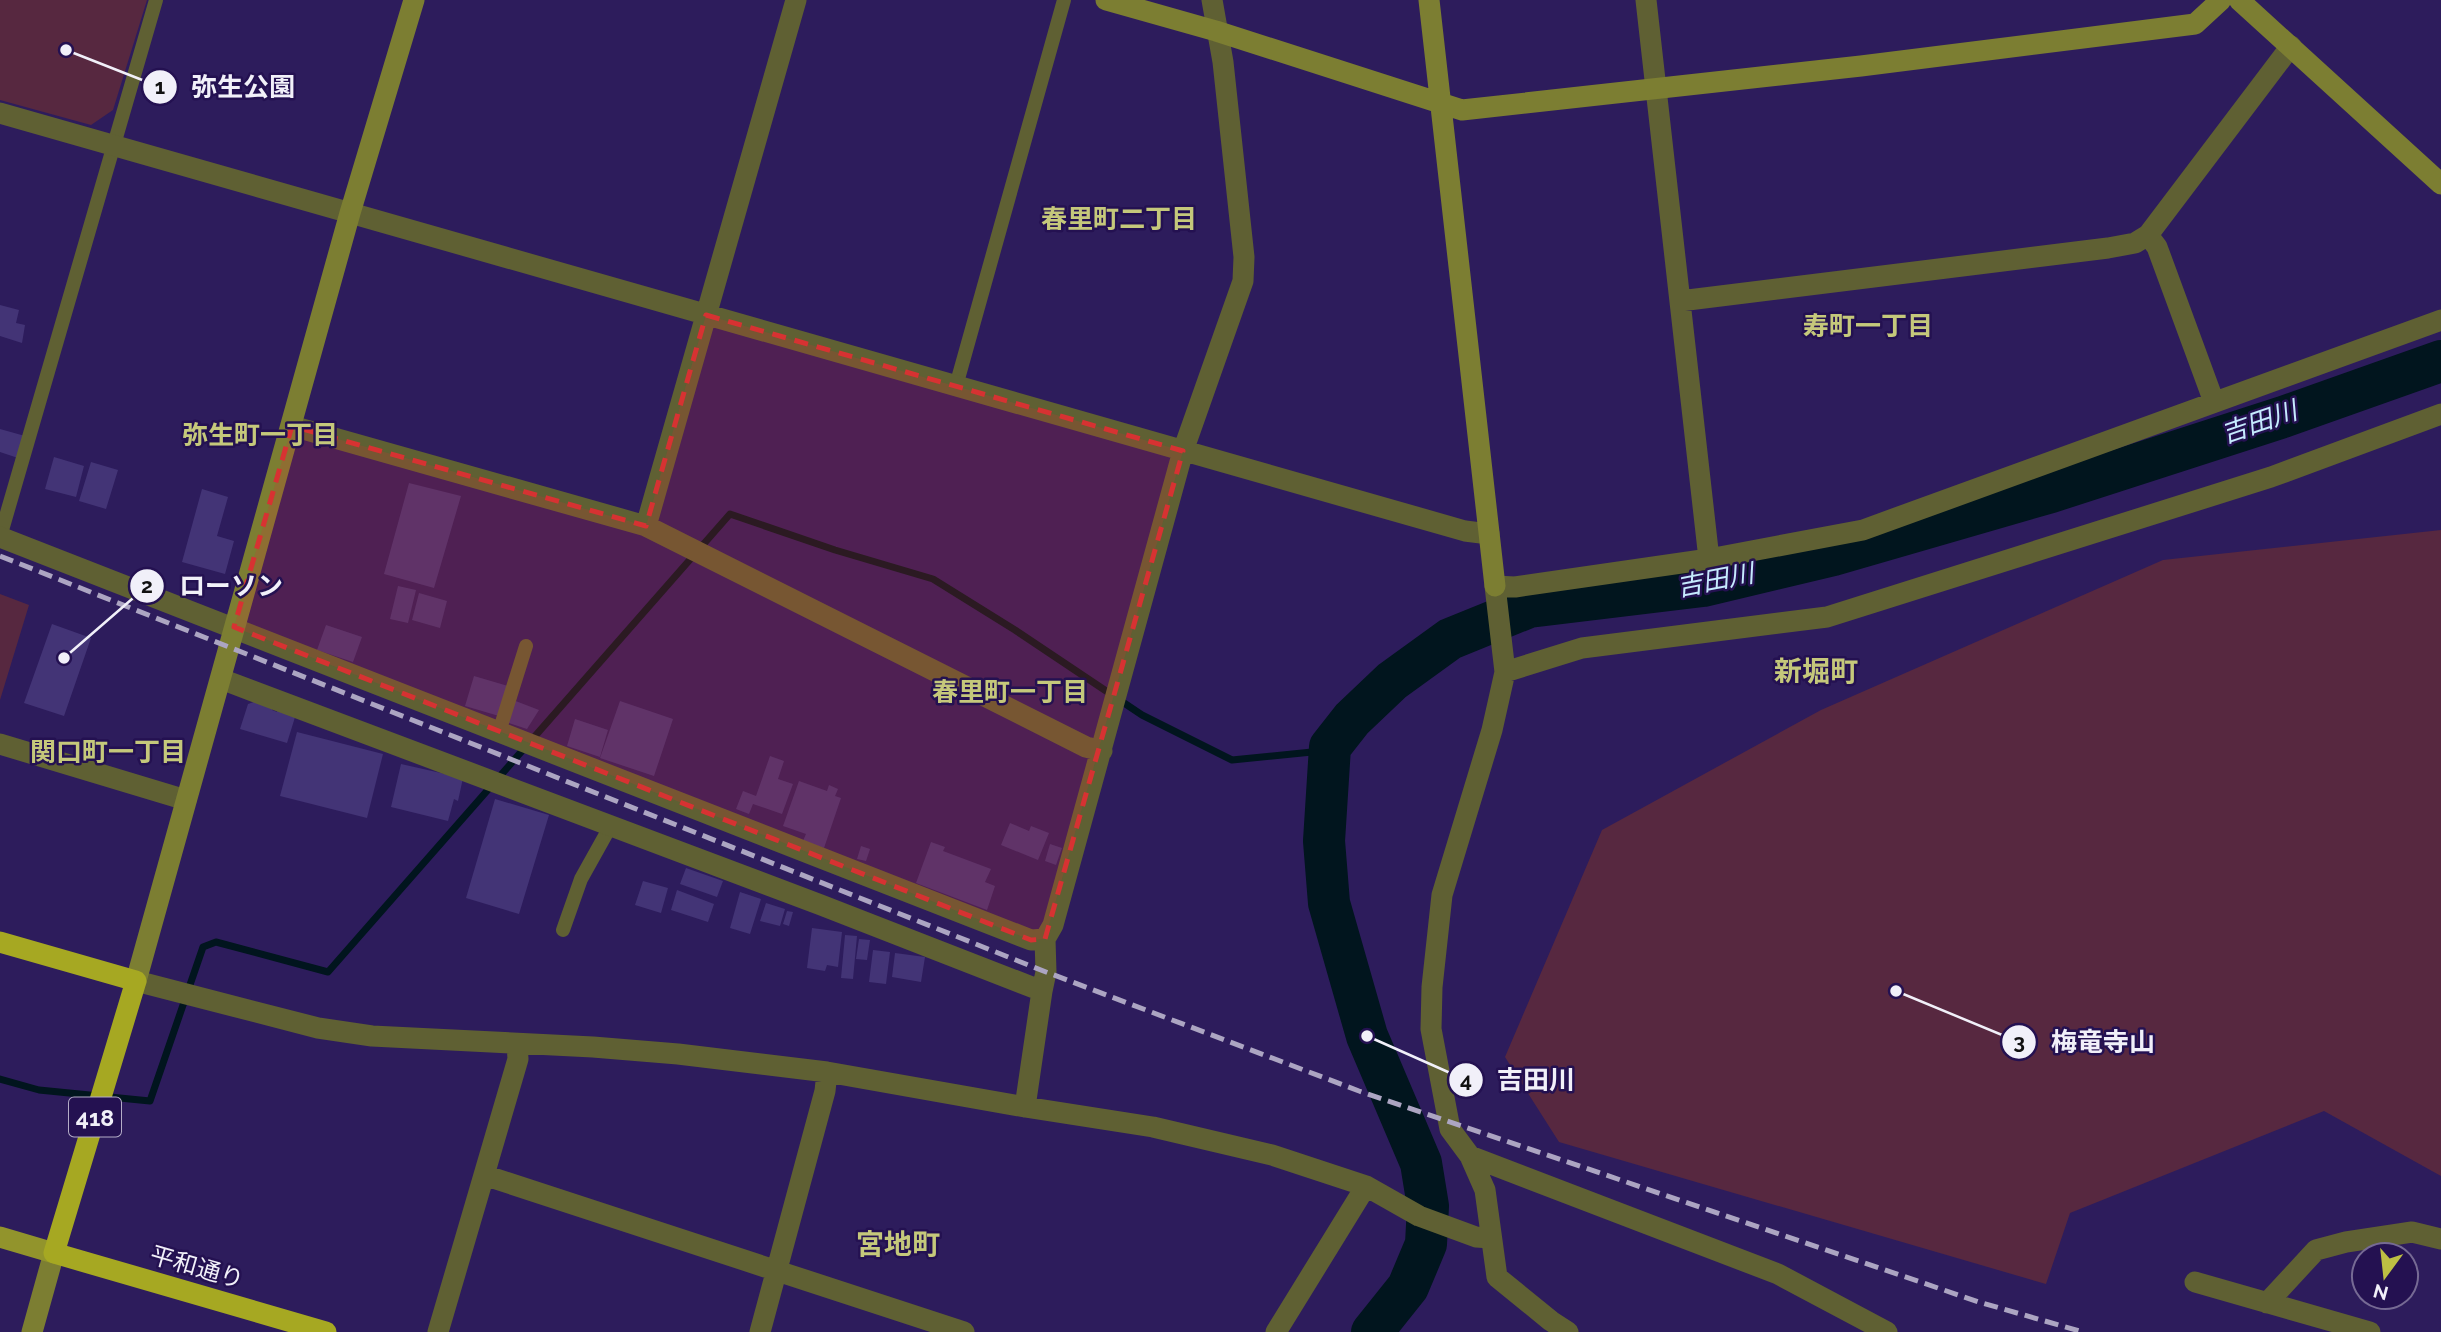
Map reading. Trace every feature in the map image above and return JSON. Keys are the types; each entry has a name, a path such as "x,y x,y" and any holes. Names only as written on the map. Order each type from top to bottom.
{"highway":[{"path":"0,942 136,981"},
{"name":"418","path":"54,1253 136,981"},
{"name":"平和通り","path":"54,1253 326,1332"}],"main road":[{"path":"0,1237 54,1253"}],"street":[{"path":"414,0 350,213 136,981 318,1028 372,1037 593,1047 678,1054 827,1072 1153,1127 1272,1155 1366,1186 1419,1216 1484,1238"},
{"path":"646,526 796,0"},
{"path":"1106,0 1216,31 1462,110 1861,66 2195,24 2221,0"},
{"path":"1025,1107 1046,972 1045,939 1053,925 1183,451 1243,281 1244,257 1225,76 1212,0"},
{"path":"1429,0 1504,665 1492,730 1443,895 1432,987 1431,1029 1450,1129 1470,1156 1485,1190 1484,1238 1497,1276 1555,1328"},
{"path":"1646,0 1709,559"},
{"path":"2239,0 2441,184"},
{"path":"1679,301 2135,243 2148,235 2291,46"},
{"path":"0,113 1465,531 1489,534"},
{"path":"2148,235 2157,247 2214,402"},
{"path":"1495,597 1515,587 1709,559 1864,530 2441,320"},
{"path":"1504,665 1582,648 1828,617 2271,477 2441,414"},
{"path":"292,426 646,526 1086,747 1102,751"},
{"path":"0,537 1031,940 1045,939"},
{"path":"221,679 1042,991"},
{"path":"0,744 186,800"},
{"path":"438,1332 518,1059 517,1044"},
{"path":"760,1332 825,1091 827,1072"},
{"path":"1470,1156 1778,1274 1887,1332"},
{"path":"484,1175 964,1332"},
{"path":"1276,1332 1366,1186"},
{"path":"2267,1303 2316,1250 2346,1242 2412,1232 2441,1239"},
{"path":"32,1332 54,1253"},
{"path":"2195,1283 2370,1332"}],"lane":[{"path":"0,537 156,0"},
{"path":"956,386 1064,0"},
{"path":"509,736 526,646"},
{"path":"563,930 581,879 610,827"}],"highlighted area":[{"path":"706,315 1183,451 1045,939 1031,940 234,627 292,426 646,526"}],"shaded area":[{"path":"0,0 147,0 113,110 91,125 0,100"},
{"path":"2441,530 2441,1176 2324,1111 2070,1213 2046,1284 1559,1142 1505,1057 1602,830 1821,710 2163,560"},
{"path":"0,594 29,605 0,700"}],"building":[{"path":"0,305 19,310 16,323 25,325 22,343 0,336"},
{"path":"0,429 25,436 18,458 0,452"},
{"path":"54,457 84,466 76,497 45,489"},
{"path":"91,462 118,470 106,509 79,501"},
{"path":"409,483 461,496 434,588 384,574"},
{"path":"202,489 228,497 217,536 234,541 225,574 182,562"},
{"path":"398,586 416,590 408,623 390,619"},
{"path":"419,593 447,601 440,628 412,620"},
{"path":"52,624 91,638 64,716 24,703"},
{"path":"326,625 362,637 353,662 317,650"},
{"path":"474,676 508,686 499,716 465,706"},
{"path":"513,700 539,710 527,729 506,722"},
{"path":"257,701 274,706 272,710 277,712 278,709 296,714 287,743 240,729 248,704"},
{"path":"620,701 673,719 654,776 600,758"},
{"path":"575,719 608,730 600,757 567,746"},
{"path":"297,732 383,754 367,818 280,796"},
{"path":"770,756 784,761 778,779 793,784 782,814 753,804 749,814 736,809 743,791 756,796"},
{"path":"401,764 463,778 458,801 454,799 448,821 391,807"},
{"path":"799,781 827,791 829,785 838,789 835,796 841,798 824,848 803,841 806,834 783,826"},
{"path":"495,799 549,815 519,914 466,898"},
{"path":"1010,823 1029,831 1031,826 1049,833 1038,860 1001,845"},
{"path":"931,842 945,847 943,851 991,869 985,882 995,886 987,910 916,883"},
{"path":"1050,844 1062,848 1056,865 1045,861"},
{"path":"861,846 870,849 866,861 857,859"},
{"path":"686,868 723,881 717,897 680,884"},
{"path":"643,881 668,888 661,913 635,905"},
{"path":"677,890 714,904 708,922 671,910"},
{"path":"740,892 761,899 750,934 730,928"},
{"path":"766,903 785,909 780,926 760,921"},
{"path":"787,911 793,912 789,926 783,924"},
{"path":"812,928 842,932 838,967 827,965 825,971 807,968"},
{"path":"845,935 857,936 853,979 841,978"},
{"path":"859,939 870,940 867,960 856,959"},
{"path":"873,950 890,952 886,984 869,982"},
{"path":"895,953 925,957 921,982 892,977"}],"waterway":[{"name":"吉田川","path":"1372,1332 1408,1287 1426,1244 1428,1206 1421,1163 1367,1036 1329,903 1324,841 1330,747 1352,719 1392,681 1450,639 1529,607 1703,586 1833,555 2051,492 2283,417 2441,361"},
{"path":"0,1079 39,1090 150,1101 203,947 216,942 328,972 730,514 835,550 933,579 1142,715 1232,760 1312,752 1330,747"}],"railway":[{"path":"0,556 1046,972 1359,1091 1979,1302 2083,1332"}],"place":[{"name":"弥生公園","path":"66,50"},
{"name":"ローソン","path":"64,658"},
{"name":"梅竜寺山","path":"1896,991"},
{"name":"吉田川","path":"1367,1036"}],"district":[{"name":"春里町二丁目","path":"1119,219"},
{"name":"寿町一丁目","path":"1868,326"},
{"name":"弥生町一丁目","path":"260,435"},
{"name":"新堀町","path":"1816,671"},
{"name":"春里町一丁目","path":"1010,692"},
{"name":"関口町一丁目","path":"108,752"},
{"name":"宮地町","path":"898,1244"}]}
